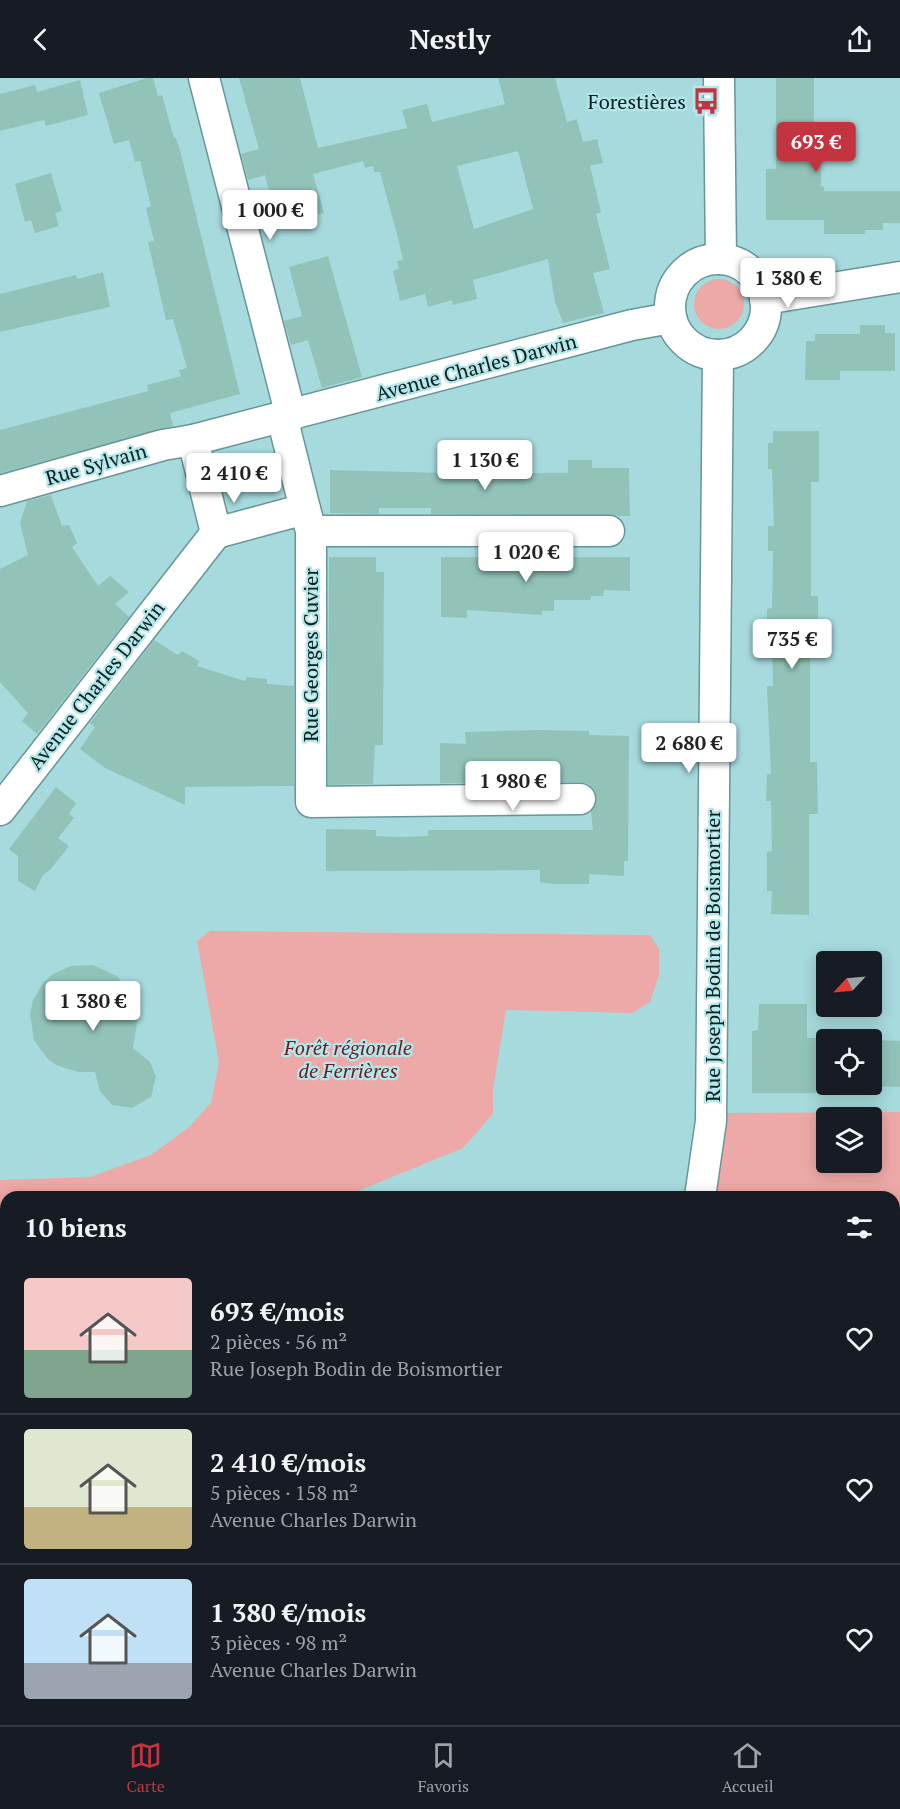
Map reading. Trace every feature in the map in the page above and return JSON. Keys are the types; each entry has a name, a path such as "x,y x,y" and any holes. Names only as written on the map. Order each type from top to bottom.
{"street":[{"path":"204,78 286,417 308,520"},
{"path":"719,78 721,259"},
{"path":"721,259 740,264 753,275 765,298 764,321 759,332 747,344 734,352 718,355 696,350 680,337 671,318 669,306 678,280 690,268 704,260 721,259"},
{"path":"765,298 900,277"},
{"name":"Avenue Charles Darwin","path":"193,440 632,326 671,318"},
{"name":"Rue Joseph Bodin de Boismortier","path":"701,1191 711,1120 718,355"},
{"path":"193,440 216,533 308,520 609,531"},
{"name":"Rue Sylvain","path":"0,491 163,445 193,440"},
{"name":"Rue Georges Cuvier","path":"308,520 311,802 580,799"},
{"name":"Avenue Charles Darwin","path":"0,810 216,533"}],"green space":[{"path":"724,279 737,286 743,294 743,314 737,322 729,328 714,329 701,322 695,314 694,299 701,286 709,280"},
{"name":"Forêt régionale de Ferrières","path":"210,931 650,935 659,949 659,975 650,1002 632,1013 506,1010 493,1089 493,1114 463,1148 358,1191 0,1191 0,1180 90,1177 151,1155 189,1127 211,1103 219,1062 197,941"},
{"path":"816,1112 816,1173 882,1173 882,1112 900,1112 900,1191 716,1191 727,1113"}],"building":[{"path":"153,78 158,96 162,95 174,138 180,150 240,394 170,413 173,426 0,473 0,430 148,391 147,385 181,376 179,370 187,368 173,319 166,320 148,242 154,241 146,208 151,206 140,161 135,162 129,140 114,144 99,93"},
{"path":"239,78 300,78 318,148 407,128 402,110 427,104 432,122 505,104 498,78 555,78 567,122 577,119 583,142 597,139 603,163 590,166 601,212 596,214 610,269 593,273 604,313 563,323 555,302 548,259 473,280 477,299 453,305 452,300 428,307 425,294 400,301 393,271 399,269 397,261 403,260 380,172 374,172 373,166 365,168 363,161 313,174 324,213 278,225 265,175 248,180 241,154 259,149","holes":["518,151 533,209 474,229 457,166"]},
{"path":"776,78 814,78 814,148 821,148 821,186 824,187 824,191 900,191 900,223 883,223 883,230 865,230 865,234 824,234 824,220 766,220 766,169 776,169"},
{"path":"80,80 88,115 46,126 44,120 0,131 0,94 35,85 37,92"},
{"path":"51,173 62,211 55,213 59,226 35,233 31,220 25,222 15,184"},
{"path":"328,256 362,377 322,388 308,340 291,345 284,321 302,316 289,267"},
{"path":"103,272 110,307 0,332 0,294 76,275 78,279"},
{"path":"860,325 885,325 885,333 895,333 895,371 840,371 840,380 805,380 806,341 815,341 815,334 860,334"},
{"path":"773,431 819,431 819,482 811,482 811,596 818,596 818,648 810,648 810,762 817,762 818,814 809,814 809,915 771,914 772,891 767,891 767,852 772,851 771,801 766,801 767,774 771,774 767,686 773,686 772,635 767,635 767,609 772,608 773,551 768,551 768,526 774,526 772,469 768,469 768,443 773,443"},
{"path":"448,460 481,461 480,473 568,473 568,460 592,460 592,468 629,468 630,516 431,514 431,508 379,508 379,514 330,513 330,470 448,473"},
{"path":"51,495 62,526 69,525 77,543 72,547 98,586 110,576 129,592 115,604 129,617 37,734 22,721 28,713 0,682 0,569 28,555 20,523 27,501"},
{"path":"329,557 376,557 376,572 384,572 383,745 375,745 373,784 328,785"},
{"path":"441,557 630,557 630,591 604,590 603,596 591,596 591,600 554,600 554,611 542,611 542,615 467,610 467,618 441,617"},
{"path":"154,640 178,655 182,651 199,661 197,666 245,681 247,677 267,679 267,684 294,686 294,786 185,787 185,805 105,768 80,749 95,727 90,723"},
{"path":"589,731 589,735 629,736 628,861 624,861 624,876 589,874 589,884 552,884 540,882 540,870 326,871 326,829 376,830 376,836 401,837 428,836 428,830 593,830 591,811 597,798 589,784 580,782 440,783 440,743 466,744 465,732"},
{"path":"56,787 76,803 69,814 74,818 58,838 69,846 50,870 43,875 35,891 18,881 18,856 9,849"},
{"path":"93,965 117,976 133,997 138,1015 133,1048 150,1062 156,1077 151,1097 132,1108 112,1105 100,1091 95,1072 78,1072 56,1065 47,1058 34,1040 30,1014 33,1000 43,983 53,974 71,966"},
{"path":"759,1004 807,1004 807,1038 816,1038 816,1093 752,1093 752,1031 758,1030"},
{"path":"882,1040 900,1041 900,1087 882,1086"}],"place":[{"name":"Forestières","path":"706,101"}]}
